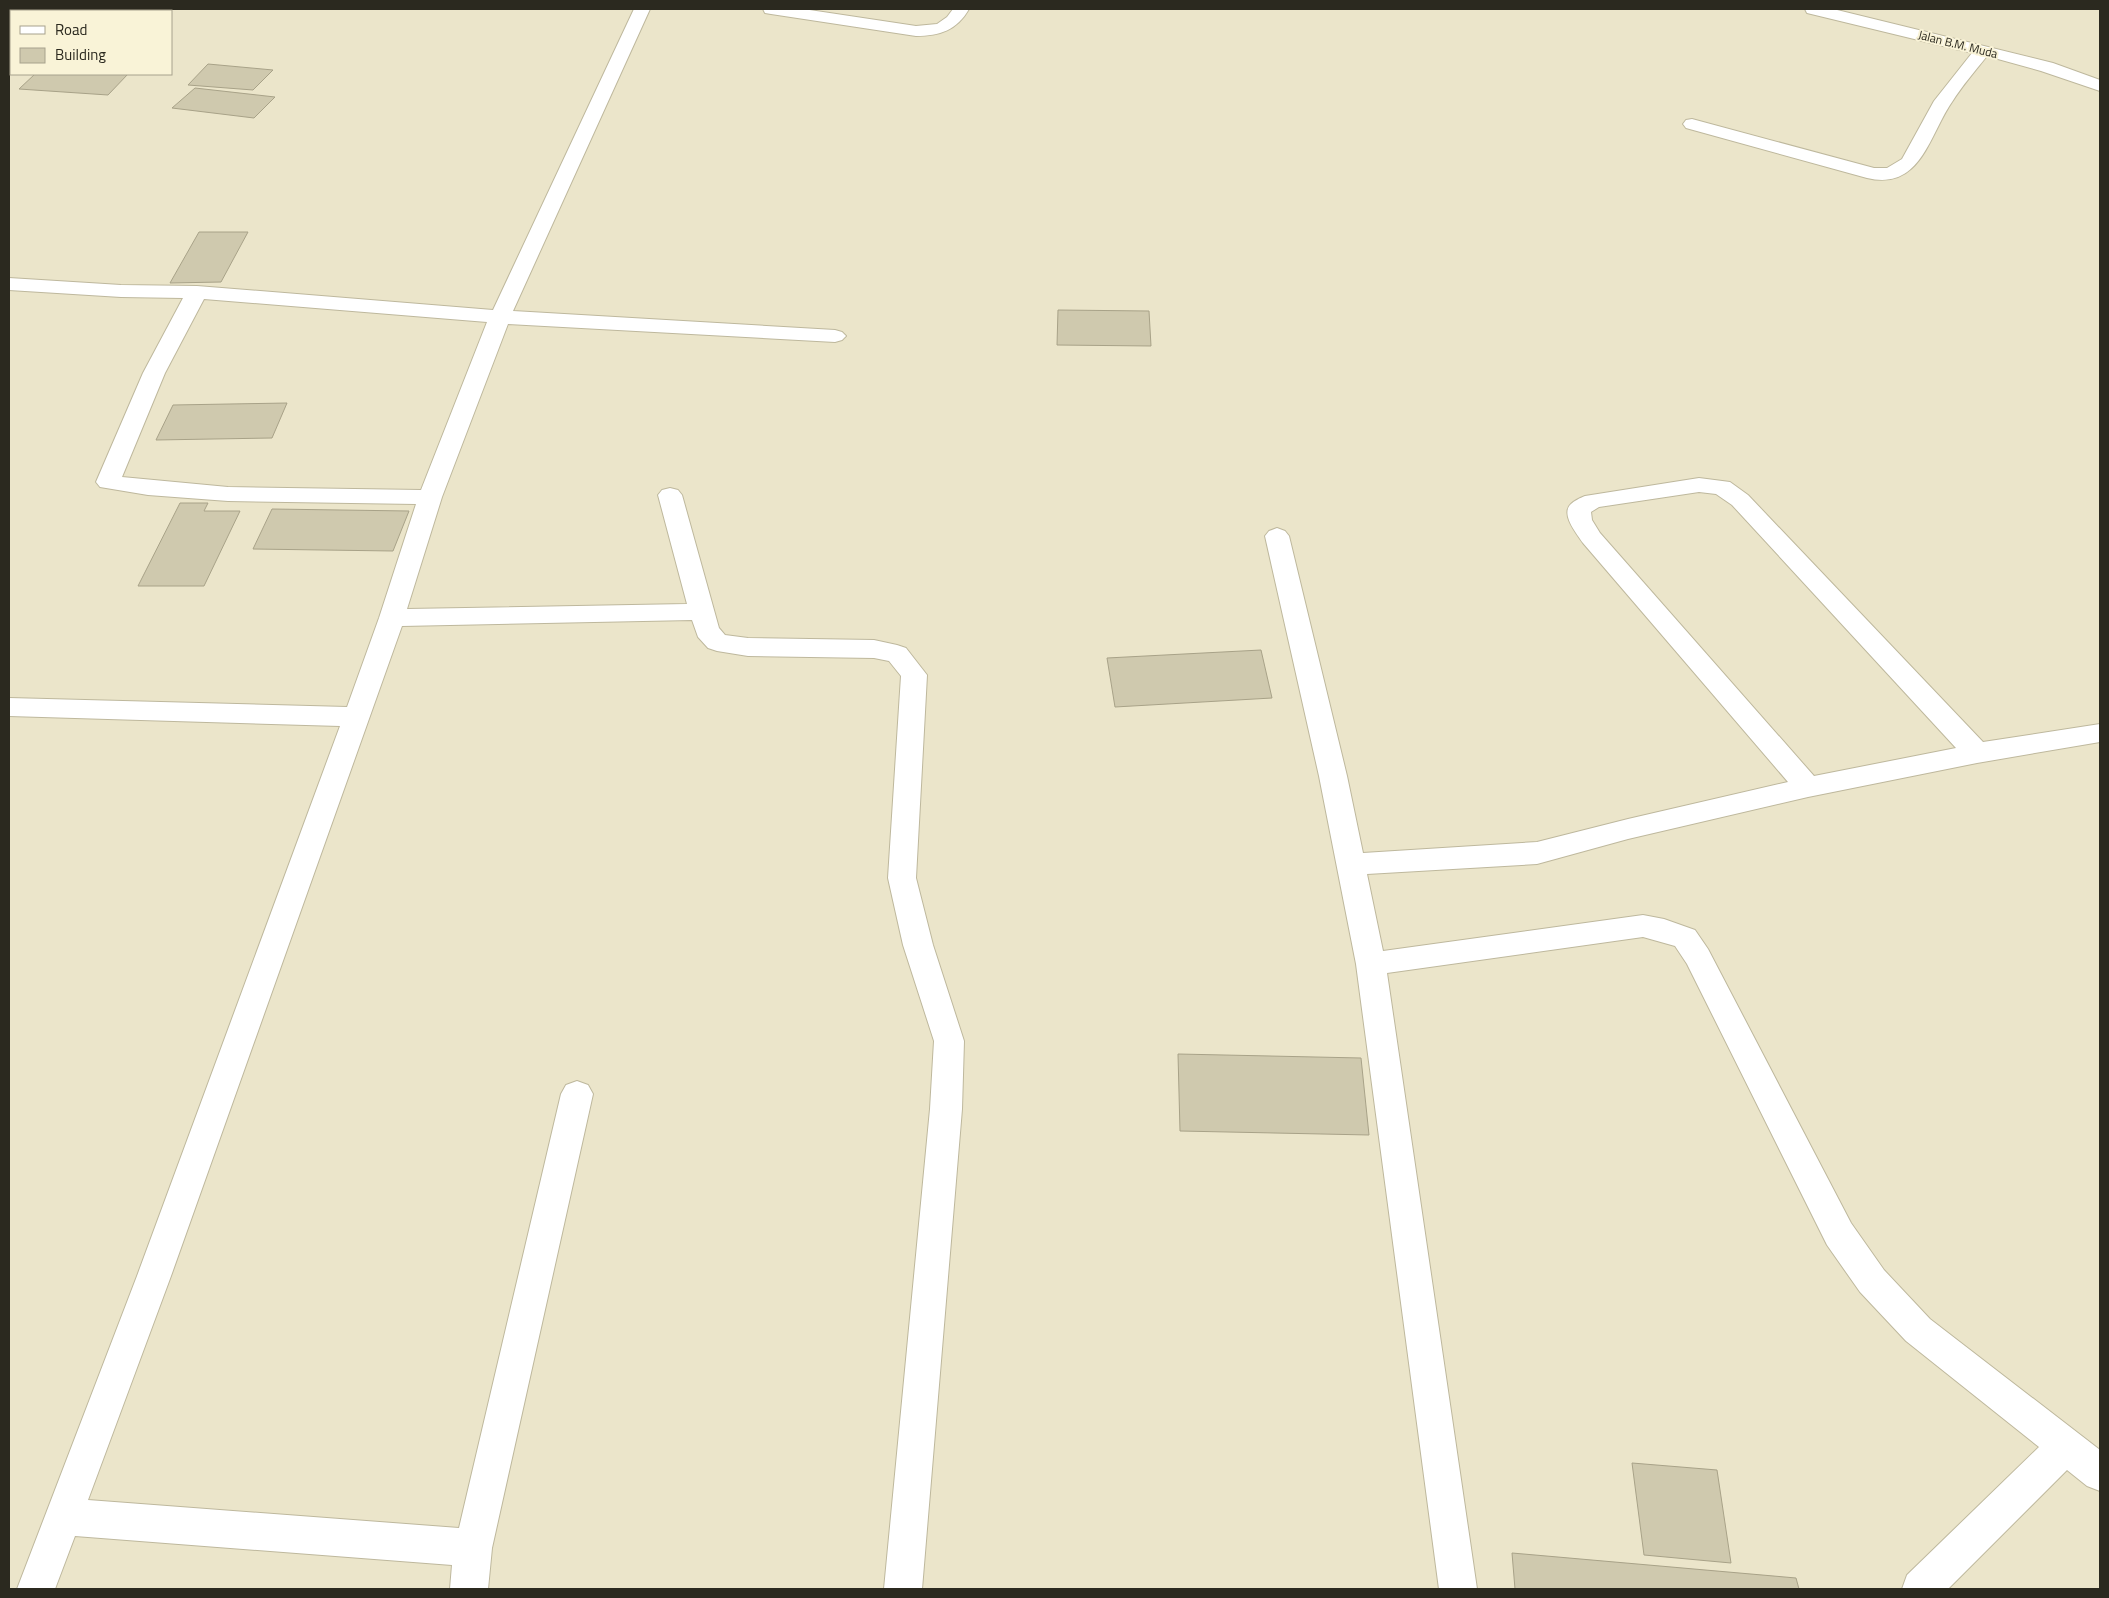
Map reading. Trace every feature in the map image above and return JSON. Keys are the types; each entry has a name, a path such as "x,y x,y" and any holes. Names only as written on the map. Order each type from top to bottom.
{"street":[{"path":"36,1589 154,1276 392,618 430,497 500,317 642,9"},
{"path":"772,9 916,31 933,31 946,27 956,19 961,9"},
{"name":"Jalan B.M. Muda","path":"1813,9 2047,67 2100,86"},
{"path":"1692,124 1874,174 1891,174 1909,163 1943,101 1983,50"},
{"path":"9,284 197,292 500,317 835,336"},
{"path":"197,292 154,373 108,482 151,489 198,493 430,497"},
{"path":"1808,787 1591,538 1580,520 1579,509 1592,501 1699,484 1722,487 1740,500 1977,753"},
{"path":"670,495 707,631 717,642 748,647 874,649 897,654 914,675 902,878 918,944 949,1041 946,1109 903,1589"},
{"path":"1277,536 1333,776 1371,964 1458,1589"},
{"path":"392,618 702,612"},
{"path":"9,707 356,717"},
{"path":"1352,864 1537,853 1628,828 1808,787 1977,753 2100,733"},
{"path":"1371,964 1643,926 1664,930 1686,938 1698,957 1839,1234 1872,1281 1918,1330 2100,1473"},
{"path":"469,1589 473,1548 578,1094"},
{"path":"1921,1589 2066,1446"},
{"path":"63,1517 473,1548"}],"building":[{"path":"208,64 273,70 253,90 188,85"},
{"path":"34,75 127,75 108,95 19,89"},
{"path":"195,88 275,97 254,118 172,108"},
{"path":"199,232 248,232 221,282 170,283"},
{"path":"1058,310 1149,311 1151,346 1057,345"},
{"path":"287,403 272,438 156,440 173,405"},
{"path":"180,503 208,503 204,511 240,511 204,586 138,586"},
{"path":"272,509 409,511 393,551 253,549"},
{"path":"1261,650 1272,698 1115,707 1107,658"},
{"path":"1178,1054 1361,1058 1369,1135 1180,1131"},
{"path":"1632,1463 1717,1470 1731,1563 1644,1555"},
{"path":"1512,1553 1796,1578 1799,1589 1515,1589"}]}
